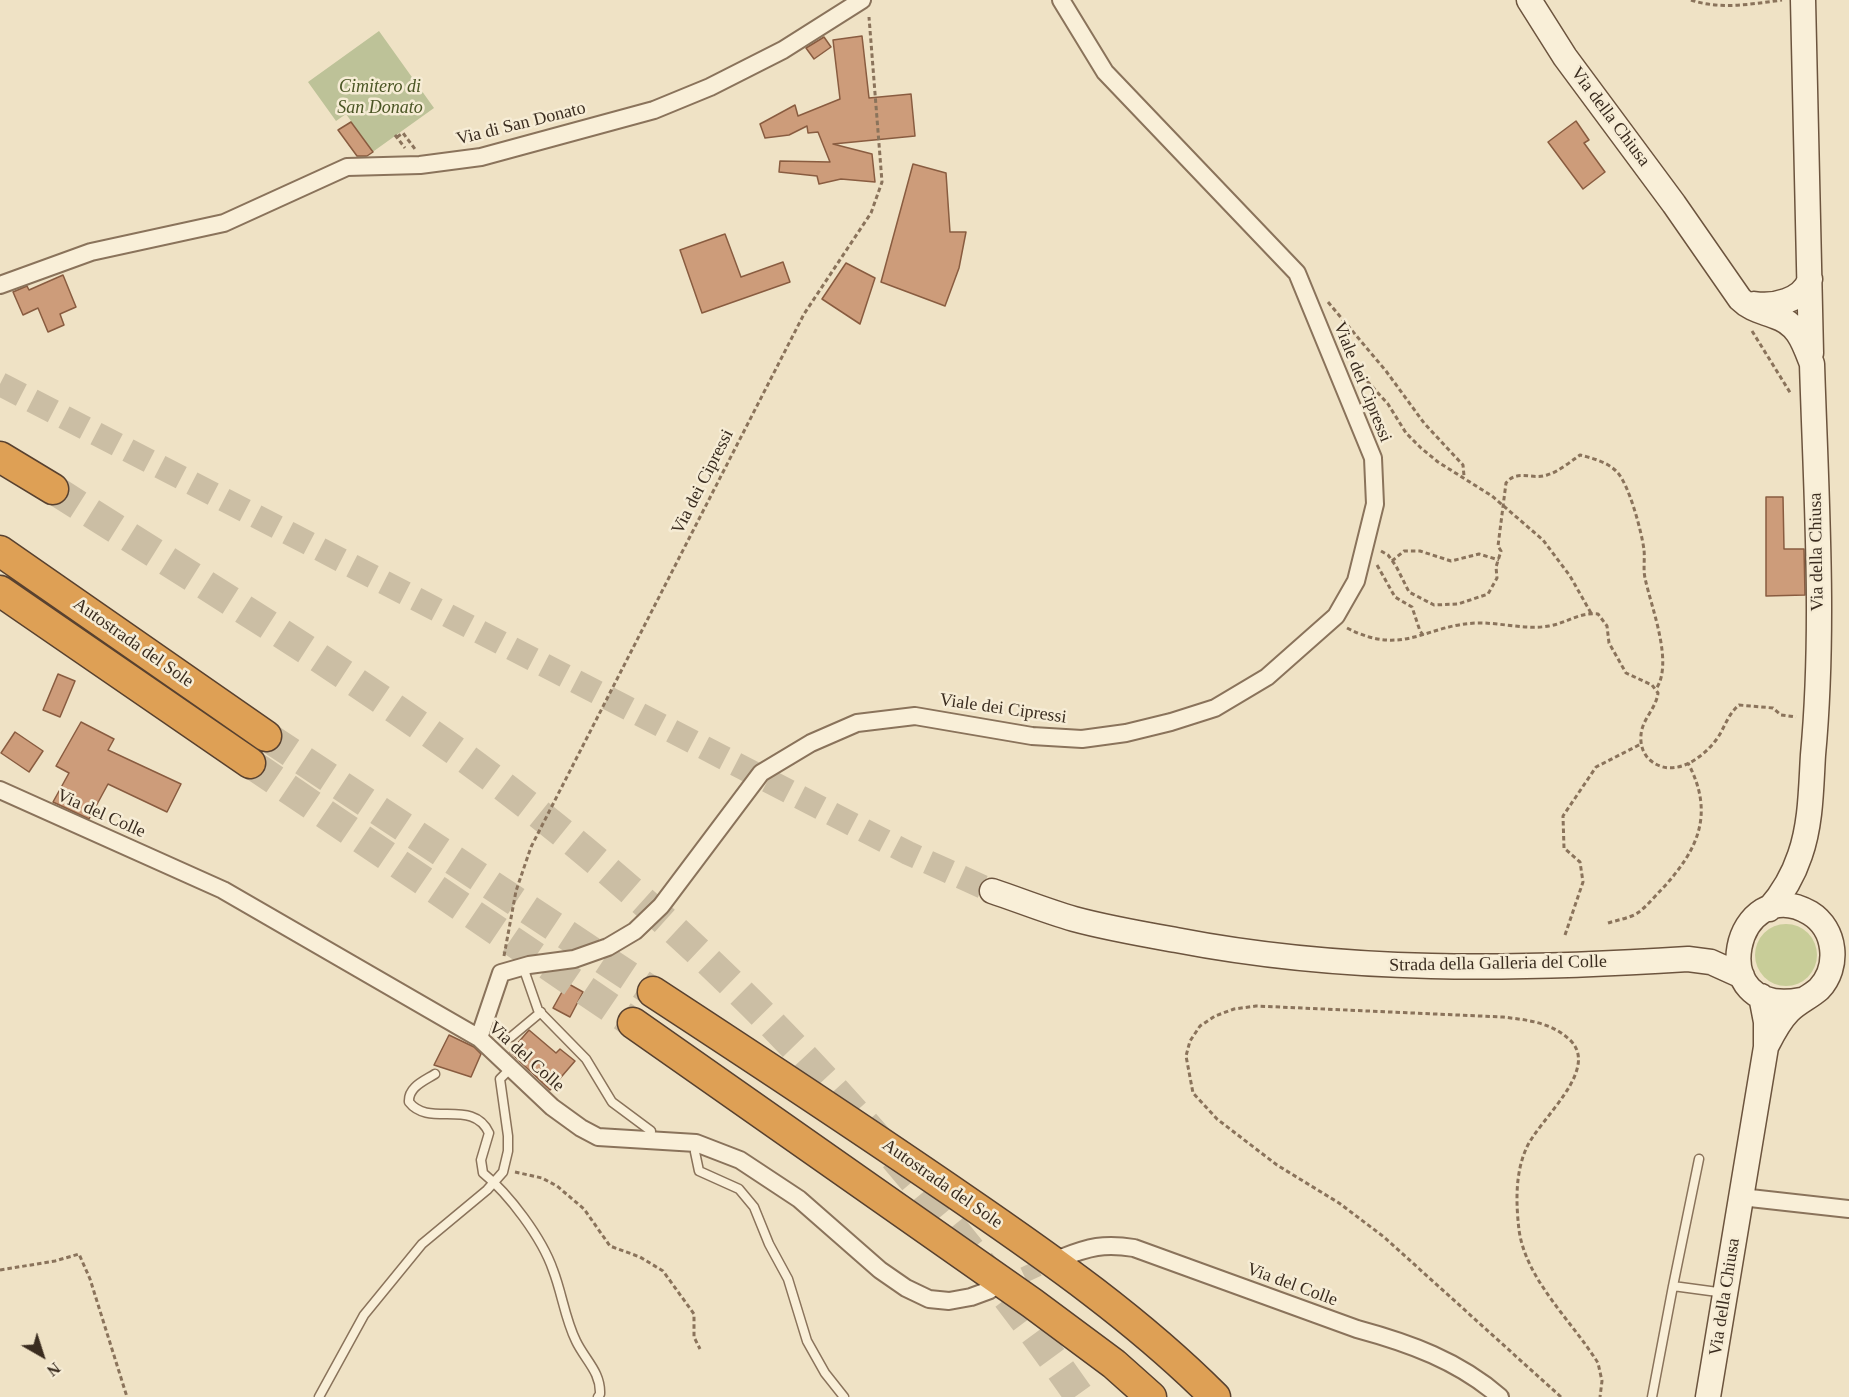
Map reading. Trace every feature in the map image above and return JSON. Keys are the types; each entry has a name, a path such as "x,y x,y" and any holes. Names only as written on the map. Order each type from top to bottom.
{"highway":[{"path":"0,457 53,489"},
{"name":"Autostrada del Sole","path":"0,551 266,736"},
{"name":"Autostrada del Sole","path":"0,591 250,763"},
{"name":"Autostrada del Sole","path":"653,992 897,1153 1098,1293 1188,1370 1215,1397"},
{"path":"633,1023 1032,1302 1114,1364 1151,1397"}],"main road":[{"name":"Via della Chiusa","path":"1529,0 1565,57 1674,204 1734,292 1746,305 1790,324 1801,336 1812,364 1818,558 1816,712 1808,817 1801,852 1782,894 1769,909 1759,914 1744,930"},
{"path":"1803,0 1812,364"},
{"path":"1734,292 1749,303 1773,304 1793,298 1804,290 1810,279"},
{"name":"Via della Chiusa","path":"1766,1047 1776,1028 1801,1000 1824,982 1832,962 1830,938 1825,927 1810,914 1801,852"},
{"name":"Strada della Galleria del Colle","path":"992,891 1075,919 1137,933 1259,954 1334,962 1464,969 1688,959 1707,961 1742,976"},
{"path":"1769,909 1790,907 1810,914"},
{"path":"1744,930 1737,949 1742,976 1750,988 1774,1001 1801,1000"},
{"name":"Strada della Galleria del Colle","path":"1688,959 1718,947 1744,930"},
{"name":"Via della Chiusa","path":"1708,1397 1766,1047 1766,1022 1761,996"}],"street":[{"name":"Viale dei Cipressi","path":"501,973 574,959 608,947 636,931 661,906 761,773 811,743 857,723 915,716 1032,736 1082,739 1126,733 1171,722 1215,708 1267,677 1333,619 1356,581 1375,504 1373,458 1297,273 1105,72 1061,0"},
{"name":"Via di San Donato","path":"0,285 91,252 224,223 347,167 420,165 481,158 654,110 710,87 866,6"},
{"name":"Via del Colle","path":"0,790 223,890 479,1038 510,1069 581,1128 598,1137 696,1143 740,1160 772,1179 830,1223 880,1270 906,1288 929,1299 949,1301 971,1298 990,1290"},
{"path":"479,1038 501,973"},
{"path":"1741,1197 1849,1209"},
{"name":"Via del Colle","path":"1061,1258 1083,1249 1108,1244 1134,1248 1427,1352 1460,1368 1500,1397"}],"lane":[{"path":"523,967 533,1001 541,1012 586,1059 612,1102 651,1131 650,1141"},
{"path":"511,1037 541,1012"},
{"path":"320,1397 364,1315 422,1244 495,1183 504,1169 508,1136 500,1079 510,1069"},
{"path":"435,1074 416,1086 410,1093 409,1102 418,1109 427,1111 468,1114 485,1125 489,1133 481,1167 483,1173 495,1183 518,1211 553,1268 576,1342 601,1382 598,1397"},
{"path":"696,1143 695,1152 699,1171 739,1189 754,1207 769,1245 788,1279 807,1341 825,1373 844,1397"},
{"path":"1652,1397 1699,1159"},
{"path":"1673,1286 1725,1293"}],"path":[{"path":"1691,0 1705,5 1730,7 1782,0"},
{"name":"Via dei Cipressi","path":"501,973 516,891 531,847 804,314 871,213 882,182 866,6"},
{"path":"1299,279 1311,284 1326,298 1386,371 1424,423 1463,465 1464,476"},
{"path":"1332,360 1345,357 1388,404 1406,433 1438,462 1464,476 1504,506 1543,540 1570,576 1591,613"},
{"path":"1364,550 1388,555 1409,592 1421,600 1442,606 1470,602 1488,594 1497,578 1502,551 1498,546 1506,483 1510,478 1518,475 1545,476 1580,455 1600,461 1618,472 1639,524 1644,575 1654,602 1662,673 1662,681 1655,690"},
{"path":"1364,550 1377,565 1395,597 1412,607 1424,636"},
{"path":"1392,561 1404,550 1420,551 1451,561 1479,554 1499,560"},
{"path":"1333,619 1361,635 1402,641 1462,624 1551,626 1585,613 1598,614 1607,626 1609,643 1626,673 1636,675 1658,693 1656,704 1644,722 1641,744 1646,757 1659,767 1674,769 1688,763 1712,744 1730,712 1739,705 1773,708 1781,715 1794,715 1802,720"},
{"path":"1565,935 1583,882 1580,862 1564,848 1563,816 1596,767 1641,744"},
{"path":"1608,923 1638,913 1684,865 1694,848 1701,816 1700,789 1688,763"},
{"path":"1561,1397 1384,1237 1339,1203 1277,1165 1217,1119 1193,1093 1188,1077 1186,1056 1190,1041 1200,1026 1215,1016 1234,1009 1256,1006 1511,1018 1551,1027 1565,1036 1579,1054 1580,1065 1576,1076 1545,1117 1525,1149 1517,1184 1520,1232 1532,1268 1598,1363 1602,1381 1600,1397"},
{"path":"504,1169 542,1179 557,1186 584,1209 610,1246 640,1257 663,1271 694,1314 694,1337 699,1349"},
{"path":"0,1270 55,1261 79,1254 90,1279 127,1397"}],"green space":[{"name":"Cimitero di San Donato","path":"379,31 434,108 360,161 338,130 351,121 346,114 336,121 308,82"},
{"path":"1780,924 1792,924 1808,933 1815,943 1817,955 1815,967 1808,977 1792,986 1780,986 1769,981 1760,972 1755,961 1755,949 1760,938 1769,929"}],"building":[{"path":"862,36 869,98 911,94 915,136 833,144 872,154 875,182 841,179 819,184 817,176 779,172 780,161 830,162 818,132 808,133 807,126 789,135 765,138 760,124 795,105 798,116 840,99 833,40"},
{"path":"824,37 831,47 814,59 806,48"},
{"path":"1576,121 1589,140 1584,143 1605,172 1583,189 1548,142"},
{"path":"351,122 373,152 367,156 357,156 338,130"},
{"path":"913,164 946,173 950,232 966,232 959,268 945,306 881,282"},
{"path":"725,234 741,277 783,262 790,282 702,313 680,250"},
{"path":"846,263 875,278 860,324 822,299"},
{"path":"63,275 76,307 60,314 64,325 48,332 38,308 23,315 13,292 27,286 29,290"},
{"path":"1766,497 1783,497 1784,549 1804,549 1805,595 1766,596"},
{"path":"58,674 75,681 60,717 43,710"},
{"path":"81,722 114,739 108,750 181,784 167,812 108,784 89,819 53,802 69,773 56,766"},
{"path":"15,732 43,751 29,772 1,753"},
{"path":"567,983 583,992 570,1017 553,1008"},
{"path":"529,1030 556,1053 560,1049 575,1061 550,1090 510,1052"},
{"path":"449,1035 474,1047 481,1054 471,1077 434,1065"}],"tunnel":[{"path":"0,384 908,853 992,891"},
{"path":"53,489 259,619 411,720 550,823 636,895 718,971 797,1050 873,1133 945,1218 1014,1306 1080,1397"},
{"path":"266,736 653,992"},
{"path":"250,763 633,1023"},
{"path":"1002,1285 1058,1259"}]}
